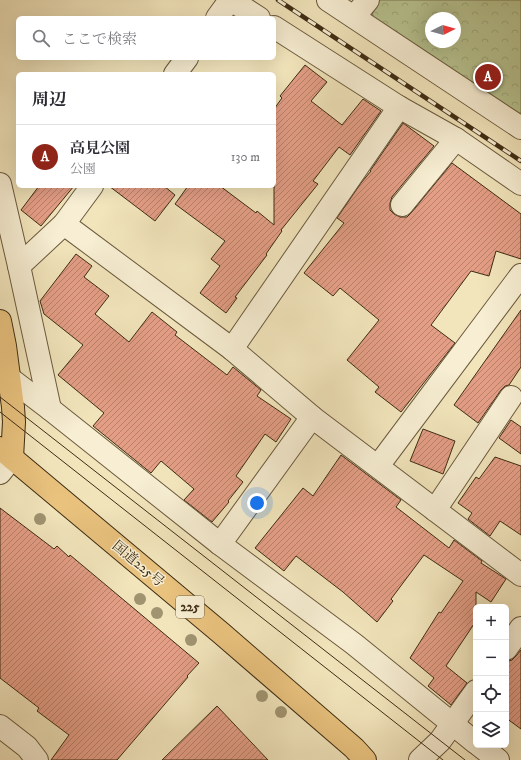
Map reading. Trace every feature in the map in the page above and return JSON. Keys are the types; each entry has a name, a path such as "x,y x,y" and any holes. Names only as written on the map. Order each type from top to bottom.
{"main road":[{"path":"0,321 4,374 14,422 4,460"},
{"path":"0,422 4,460"},
{"name":"国道225号","path":"4,460 227,638 366,760"}],"street":[{"path":"219,16 231,0 257,16"},
{"path":"328,0 521,127"},
{"path":"354,17 368,0"},
{"path":"276,28 398,107 456,139 521,184"},
{"path":"176,72 186,60"},
{"path":"232,349 398,107"},
{"path":"402,205 456,139"},
{"path":"0,184 50,409"},
{"path":"19,266 64,224 91,188"},
{"path":"64,224 232,349 312,417 521,575"},
{"path":"378,466 521,276"},
{"path":"4,374 220,544 354,644 473,741"},
{"path":"435,510 511,397"},
{"path":"220,544 312,417"},
{"path":"509,645 521,628"},
{"path":"420,760 440,740 473,695"},
{"path":"0,726 28,747 37,760"},
{"path":"483,748 498,760"}],"green space":[{"path":"372,0 521,0 521,113 511,114 375,24 370,3"}],"building":[{"path":"305,65 327,82 311,101 342,125 363,99 381,111 350,155 339,147 313,181 318,184 281,230 282,231 266,254 267,255 235,297 237,298 226,313 200,293 220,266 211,259 225,241 175,204 187,188 223,188 256,213 257,211 274,225 274,188 276,188 276,106 282,98 280,96"},
{"path":"403,123 434,146 392,197 390,210 400,217 407,217 452,163 521,214 521,259 496,251 489,276 471,271 431,325 455,343 401,412 375,392 379,387 347,360 379,320 340,288 333,296 304,273 344,223 337,218"},
{"path":"38,188 72,188 41,226 21,210"},
{"path":"112,188 166,188 175,195 155,221"},
{"path":"76,254 92,266 84,277 109,296 95,314 129,342 152,312 177,332 175,335 227,375 233,367 261,390 257,396 291,419 276,442 265,434 236,476 243,482 212,522 184,500 194,489 161,461 151,473 93,426 104,413 58,375 83,345 44,314 40,301"},
{"path":"521,310 521,367 509,385 505,386 501,390 478,423 454,405"},
{"path":"511,420 521,427 521,454 499,438"},
{"path":"423,429 455,441 443,474 410,461"},
{"path":"341,455 401,500 396,507 449,548 454,540 482,561 481,563 506,579 491,602 476,592 476,604 473,604 473,626 446,666 467,683 451,705 428,686 434,678 410,658 439,612 441,613 463,581 424,555 391,599 393,601 377,622 343,592 296,556 284,571 255,548 303,488 313,496"},
{"path":"495,457 521,466 521,535 500,521 490,536 468,519 472,513 458,503 476,477 479,479"},
{"path":"0,508 54,549 57,546 69,557 70,555 199,663 117,760 51,760 69,735 37,711 39,708 0,678"},
{"path":"521,650 521,729 509,720 509,661 512,660"},
{"path":"217,706 268,760 162,760"}],"tram line":[{"path":"0,397 465,760"},
{"path":"0,412 443,760"}],"railway":[{"path":"278,0 521,161"}],"place":[{"name":"高見公園","path":"488,77"}]}
